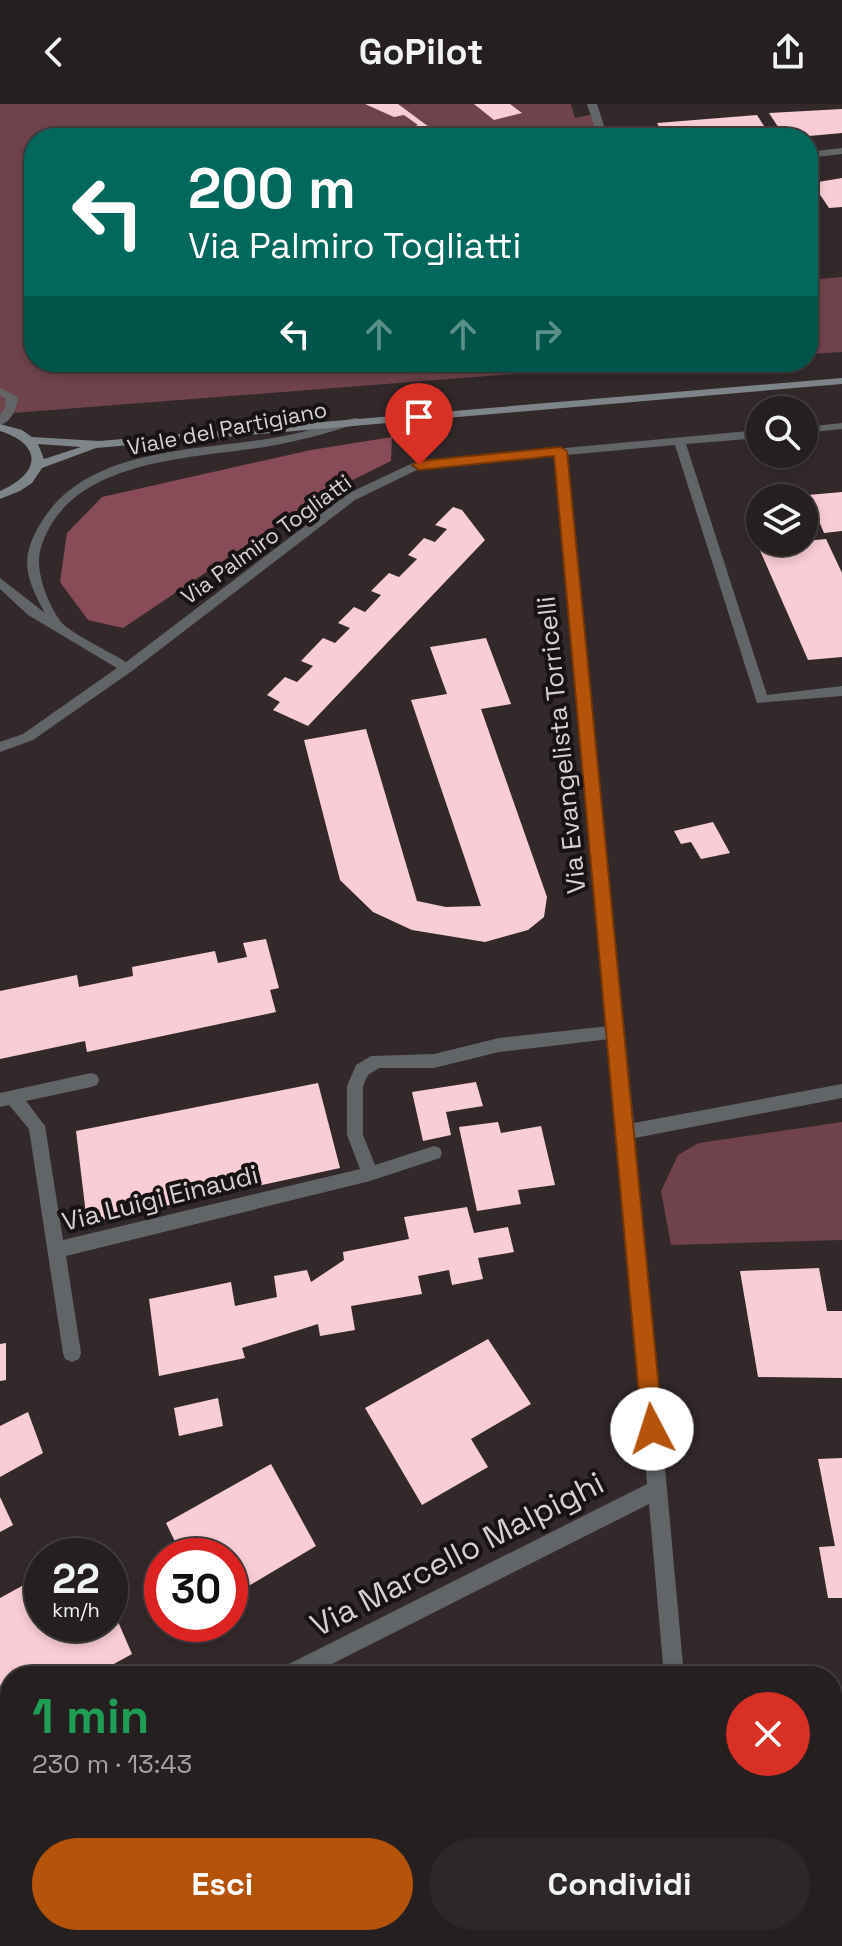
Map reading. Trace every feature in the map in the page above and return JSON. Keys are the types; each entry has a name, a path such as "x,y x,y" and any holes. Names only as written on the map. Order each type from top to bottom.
{"main road":[{"name":"Viale del Partigiano","path":"0,424 31,440 99,445 842,381"},
{"path":"31,440 38,447 38,465"},
{"path":"0,495 24,484 38,465 99,445"}],"street":[{"path":"592,104 600,128"},
{"path":"818,154 842,151"},
{"path":"0,391 12,397 11,409 0,424"},
{"name":"Viale del Partigiano","path":"58,626 32,570 35,543 49,514 71,492 99,476 141,463 315,434 355,421"},
{"path":"818,429 842,426"},
{"name":"Via Palmiro Togliatti","path":"0,747 28,737 127,668 351,497 419,465 746,435"},
{"path":"679,441 762,700 842,691"},
{"name":"Via Evangelista Torricelli","path":"560,451 617,1032 673,1666"},
{"path":"0,582 33,612 127,668"},
{"path":"370,1174 355,1135 355,1086 362,1070 377,1061 434,1061 499,1045 617,1032"},
{"name":"Via Luigi Einaudi","path":"6,1098 91,1080"},
{"path":"626,1132 842,1091"},
{"name":"Via Luigi Einaudi","path":"6,1098 37,1126 56,1250 370,1174 434,1153"},
{"path":"56,1250 72,1353"},
{"name":"Via Marcello Malpighi","path":"306,1666 658,1489"}],"shaded area":[{"path":"0,104 571,104 575,118 594,114 597,128 24,128 24,372 540,372 0,414"},
{"path":"842,277 842,352 818,353 818,279"},
{"path":"392,437 391,461 318,497 123,628 88,620 60,582 67,533 102,497 311,450"},
{"path":"842,1122 842,1240 671,1245 661,1191 678,1155 699,1143"}],"building":[{"path":"365,104 398,104 430,128 411,128 418,125 404,115 394,117"},
{"path":"474,104 510,104 522,113 494,120"},
{"path":"842,109 842,133 818,135 818,128 779,128 769,113"},
{"path":"757,115 765,128 660,128 657,123"},
{"path":"842,178 842,207 829,208 818,192 818,182"},
{"path":"842,492 842,531 824,533 818,519 818,494"},
{"path":"453,507 462,510 485,540 308,726 273,710 280,702 267,695 285,677 297,682 313,666 301,661 323,638 335,643 350,628 338,623 354,607 365,612 381,595 371,591 389,573 399,577 417,559 408,555 424,538 435,542 447,529 435,525"},
{"path":"826,539 842,573 842,657 808,660 762,556 818,556 818,540"},
{"path":"486,638 511,704 481,709 547,897 544,917 528,930 485,942 412,930 373,912 340,880 304,740 366,729 417,901 446,907 481,906 411,700 447,694 430,647"},
{"path":"713,822 730,853 701,859 691,842 681,844 674,831"},
{"path":"266,939 279,988 270,990 276,1012 87,1052 85,1041 0,1059 0,991 77,975 79,987 133,976 132,967 215,951 218,963 247,957 243,943"},
{"path":"476,1082 483,1106 446,1112 451,1135 423,1141 412,1092"},
{"path":"318,1083 340,1168 87,1223 76,1131"},
{"path":"498,1122 501,1133 541,1126 555,1185 518,1190 521,1204 477,1211 459,1127"},
{"path":"467,1207 474,1233 508,1227 514,1252 478,1258 483,1279 452,1285 449,1270 418,1276 422,1294 351,1306 355,1330 320,1336 318,1324 242,1348 245,1358 159,1376 149,1299 231,1282 235,1306 277,1297 274,1276 307,1270 311,1282 344,1260 343,1252 409,1239 404,1217"},
{"path":"819,1268 827,1311 842,1311 842,1378 758,1377 740,1271"},
{"path":"488,1339 531,1404 471,1439 488,1467 422,1505 365,1408"},
{"path":"6,1343 6,1380 0,1381 0,1344"},
{"path":"218,1398 223,1426 179,1436 174,1408"},
{"path":"28,1412 43,1453 0,1477 0,1426"},
{"path":"842,1458 842,1598 828,1598 819,1547 835,1546 818,1459"},
{"path":"271,1464 316,1546 248,1586 248,1538 173,1538 166,1523"},
{"path":"0,1497 13,1525 0,1532"},
{"path":"24,1585 24,1642 127,1642 132,1654 110,1666 0,1666 0,1598"}],"route":[{"path":"419,465 560,451 614,997 652,1429"}]}
